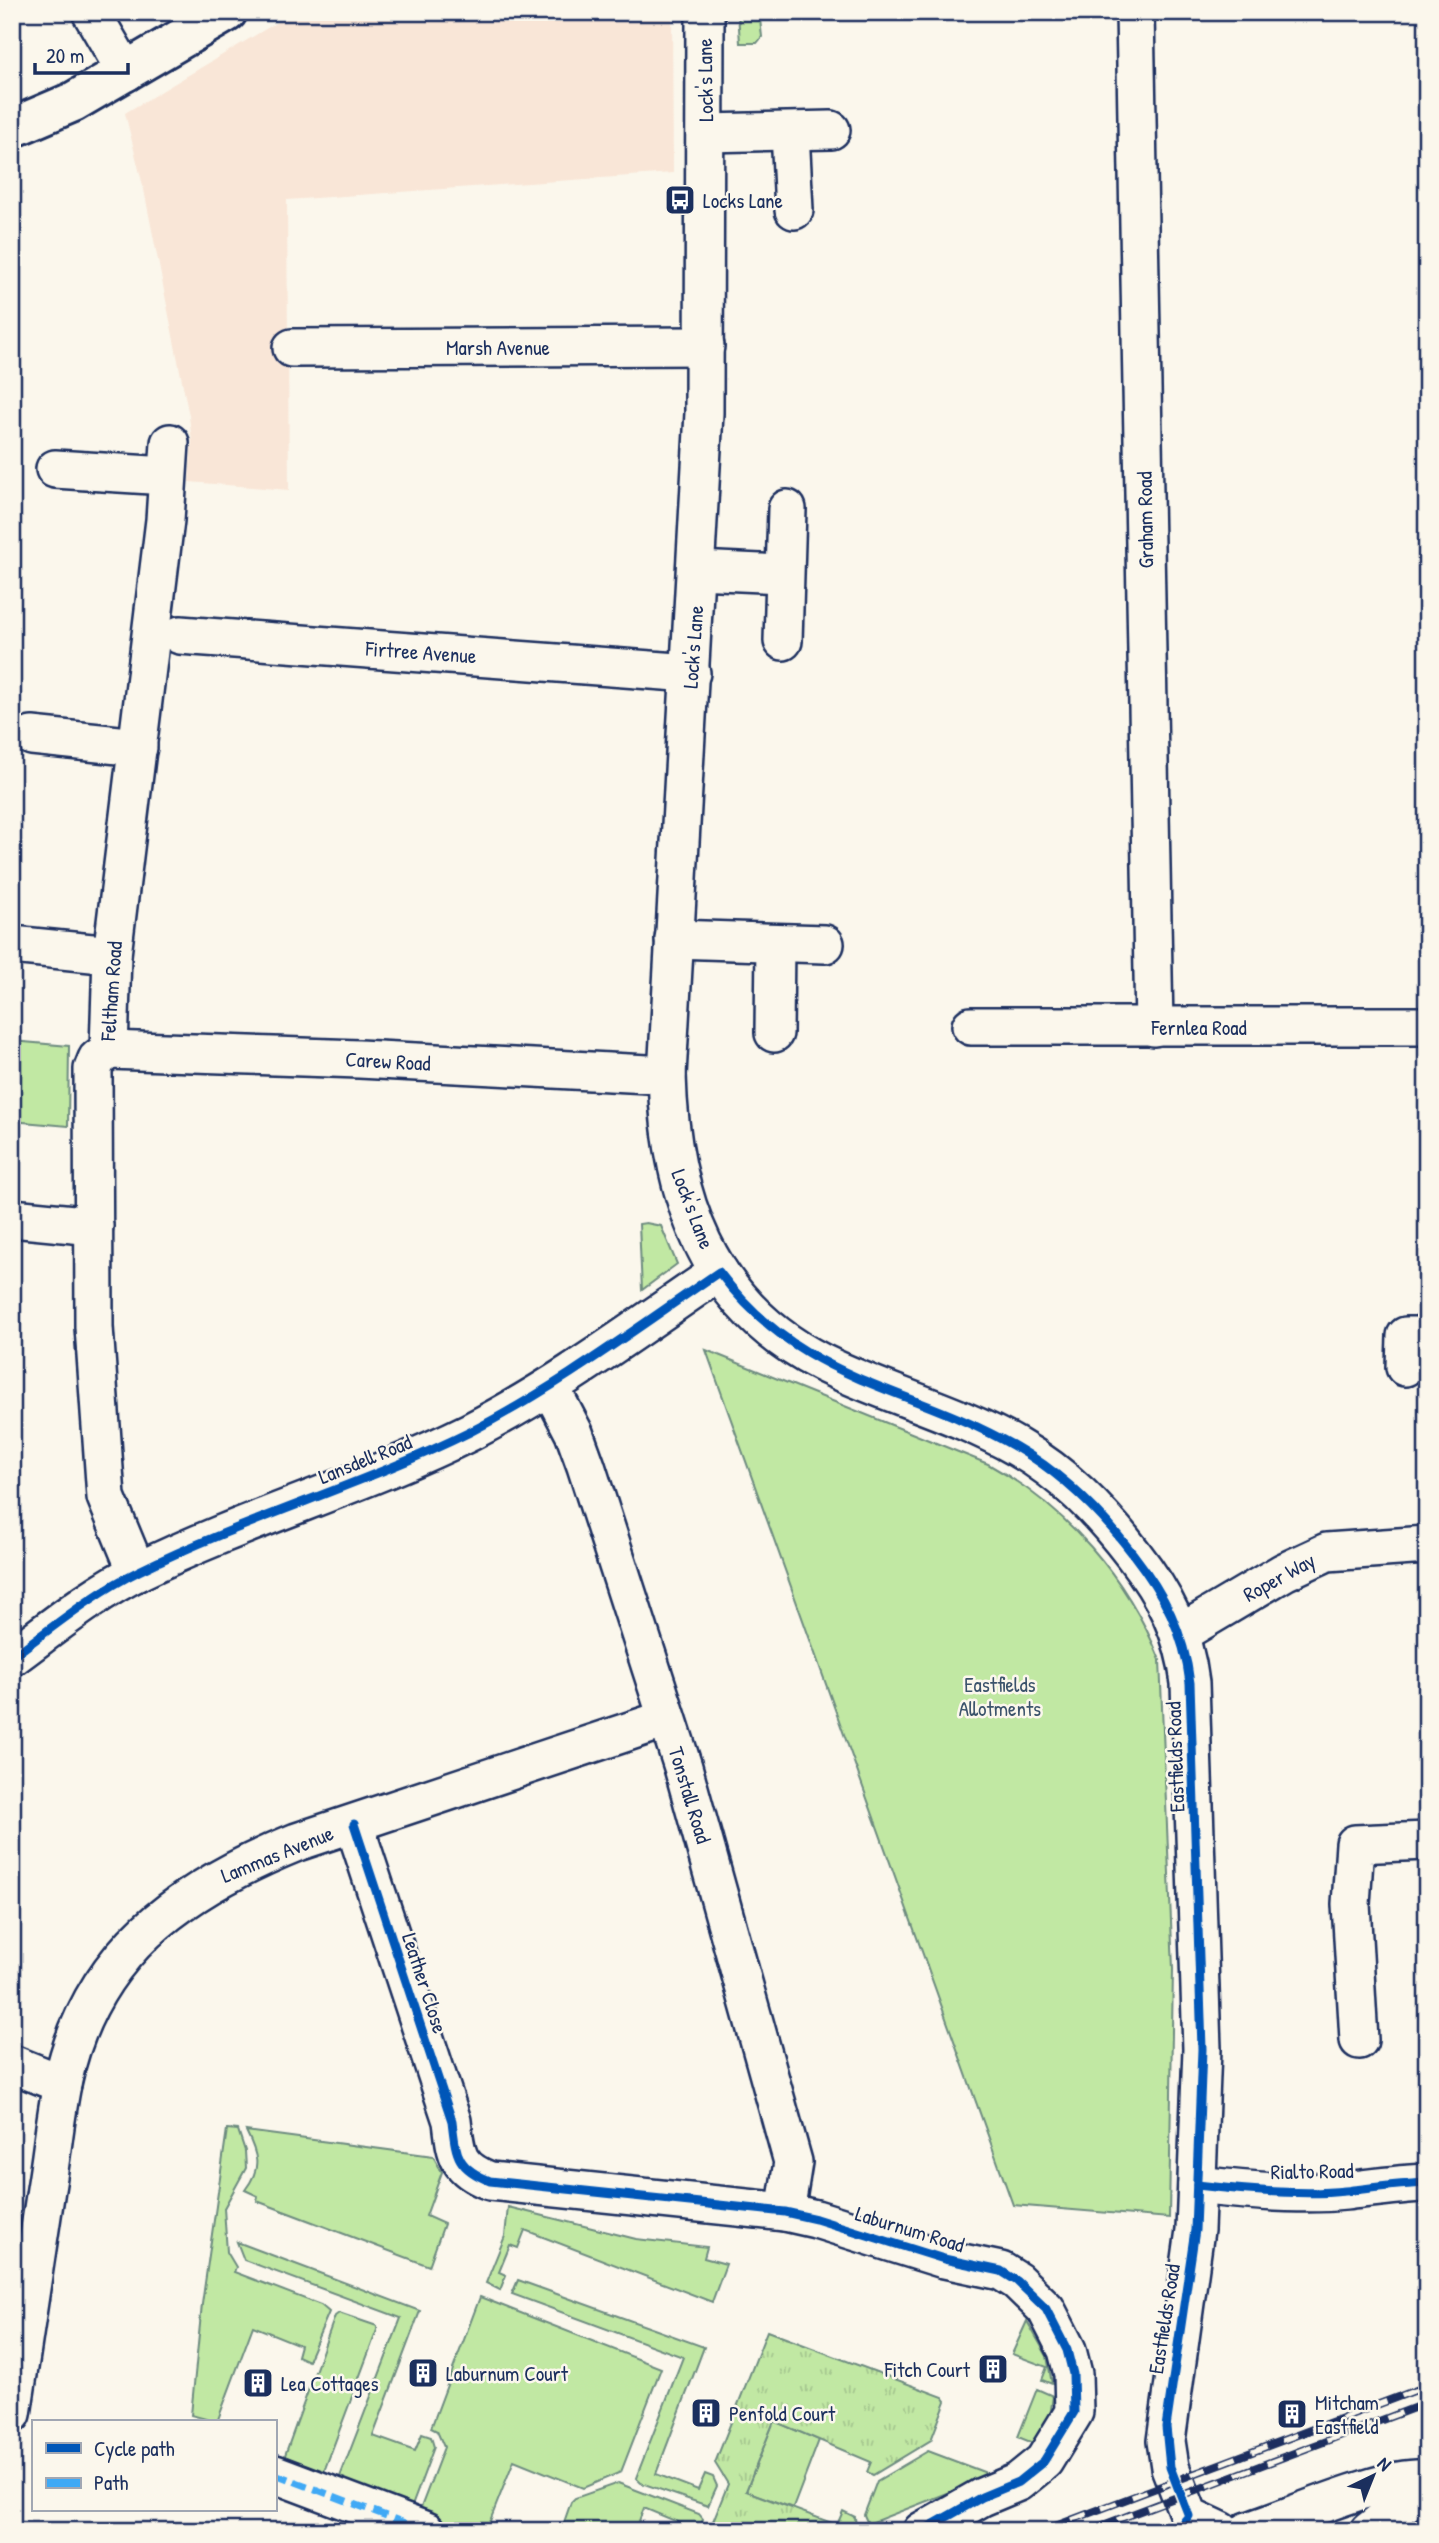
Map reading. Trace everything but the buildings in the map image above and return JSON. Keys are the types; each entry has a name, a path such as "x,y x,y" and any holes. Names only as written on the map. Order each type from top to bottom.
{"main road":[{"path":"12,128 45,117 227,12"}],"street":[{"path":"91,12 126,72"},
{"name":"Lock's Lane","path":"705,12 705,346 697,570 667,1075 670,1139 679,1178 699,1234 719,1272"},
{"name":"Graham Road","path":"1135,12 1154,1027"},
{"path":"706,133 831,130"},
{"path":"790,132 794,210"},
{"name":"Marsh Avenue","path":"292,348 705,346"},
{"name":"Feltham Road","path":"55,469 168,460 165,520 113,955 109,1050 97,1059 93,1069 94,1327 106,1497 137,1572"},
{"path":"783,641 787,509"},
{"path":"697,570 783,575"},
{"name":"Firtree Avenue","path":"180,635 691,673"},
{"path":"32,736 138,747"},
{"path":"674,939 825,944"},
{"path":"774,1033 775,943"},
{"path":"12,945 113,955"},
{"name":"Fernlea Road","path":"971,1026 1427,1026"},
{"name":"Carew Road","path":"109,1050 359,1059 667,1075"},
{"path":"12,1218 94,1226"},
{"name":"Lansdell Road","path":"12,1657 137,1572 241,1527 393,1468 471,1431 550,1387 719,1272"},
{"name":"Eastfields Road","path":"719,1272 760,1319 809,1356 1001,1438 1057,1474 1083,1497 1122,1539 1162,1596 1181,1633 1190,1683 1202,2039 1195,2230 1166,2427 1167,2455 1174,2479 1198,2526"},
{"path":"1405,1367 1406,1336 1427,1336"},
{"name":"Tonstall Road","path":"550,1387 575,1433 687,1780 793,2162 785,2213"},
{"name":"Roper Way","path":"1181,1633 1284,1572 1327,1552 1427,1545"},
{"name":"Lammas Avenue","path":"12,2414 62,2084 73,2047 100,1991 137,1938 183,1899 241,1864 298,1842 666,1719"},
{"name":"Leather Close","path":"355,1824 452,2120 456,2155"},
{"path":"1359,2040 1351,1903 1355,1844 1427,1841"},
{"path":"12,2064 62,2084"},
{"name":"Laburnum Road","path":"456,2155 470,2174 490,2181 785,2213 816,2219 944,2259 1000,2271 1025,2287 1046,2309 1067,2350 1073,2374 1074,2412 1044,2461 1018,2482 982,2497 922,2531"},
{"name":"Rialto Road","path":"1197,2185 1344,2192 1372,2186 1427,2183"},
{"path":"276,2474 426,2531"},
{"path":"1248,2531 1296,2526 1312,2507 1413,2478 1427,2479"},
{"path":"1369,2531 1427,2486"}],"shaded area":[{"path":"294,12 672,12 673,173 287,200 289,490 189,482 192,442 189,416 144,190 125,113"}],"green space":[{"path":"738,12 794,12 794,17 760,19 762,37 757,43 740,43"},
{"path":"12,1041 69,1046 68,1126 12,1121"},
{"path":"639,1224 661,1226 677,1264 642,1290"},
{"name":"Eastfields Allotments","path":"706,1350 988,1464 1016,1481 1068,1523 1112,1573 1130,1600 1160,1660 1173,1969 1169,2218 1013,2205"},
{"path":"227,2129 238,2130 245,2151 246,2168 224,2208 227,2252 236,2267 234,2272 321,2305 329,2312 308,2361 297,2356 300,2345 253,2326 218,2420 210,2420 191,2415 202,2304"},
{"path":"246,2131 433,2156 442,2172 426,2216 444,2224 429,2266 257,2201 258,2196 245,2190 256,2168 255,2154"},
{"path":"508,2207 636,2239 707,2247 704,2258 726,2264 712,2302 525,2230 518,2248 510,2245 499,2272 506,2275 500,2290 486,2283 505,2236"},
{"path":"237,2242 420,2311 373,2436 415,2451 422,2434 431,2437 434,2447 412,2506 338,2482 401,2318 244,2260"},
{"path":"518,2280 704,2347 656,2474 698,2490 705,2474 713,2477 717,2486 708,2506 641,2483 636,2478 683,2357 512,2294"},
{"path":"480,2297 661,2368 621,2472 583,2488 514,2460 488,2526 482,2531 468,2531 420,2510 444,2447 437,2431 431,2428"},
{"path":"339,2313 377,2326 377,2330 323,2474 284,2458 335,2316"},
{"path":"1027,2321 1047,2356 1052,2384 1042,2380 1047,2367 1012,2354"},
{"path":"767,2331 943,2397 946,2401 931,2440 873,2475 867,2472 871,2462 774,2421 746,2491 837,2525 843,2511 855,2517 856,2529 709,2531 728,2484 715,2463"},
{"path":"1037,2389 1053,2396 1049,2424 1038,2445 1018,2437"},
{"path":"774,2421 819,2440 793,2508 746,2491"},
{"path":"928,2451 989,2474 989,2477 868,2524 864,2515 877,2481"},
{"path":"618,2483 699,2514 703,2519 699,2531 683,2531 685,2525 644,2508 635,2531 561,2531 571,2502 575,2498"}],"railway":[{"path":"1042,2531 1427,2386"},
{"path":"1087,2531 1427,2403"}],"marked path":[{"path":"276,2474 426,2531"}],"cycle path":[{"path":"12,1657 90,1600 139,1571 221,1534 347,1485 470,1432 535,1396 719,1272 752,1309 786,1338 821,1360 975,1426 1016,1447 1065,1481 1107,1523 1154,1584 1178,1630 1190,1683 1202,2049 1195,2230 1166,2427 1170,2467 1189,2516 1176,2531"},
{"path":"354,1824 452,2121 457,2151 470,2171 490,2181 785,2212 816,2219 944,2259 1001,2271 1017,2281 1046,2309 1067,2350 1073,2374 1074,2412 1044,2461 1018,2482 982,2497 922,2531"},
{"path":"1197,2185 1310,2193 1427,2183"}],"place":[{"name":"Locks Lane","path":"680,200"},
{"name":"Fitch Court","path":"993,2369"},
{"name":"Laburnum Court","path":"423,2373"},
{"name":"Lea Cottages","path":"258,2383"},
{"name":"Penfold Court","path":"706,2413"},
{"name":"Mitcham Eastfield","path":"1292,2414"}]}
